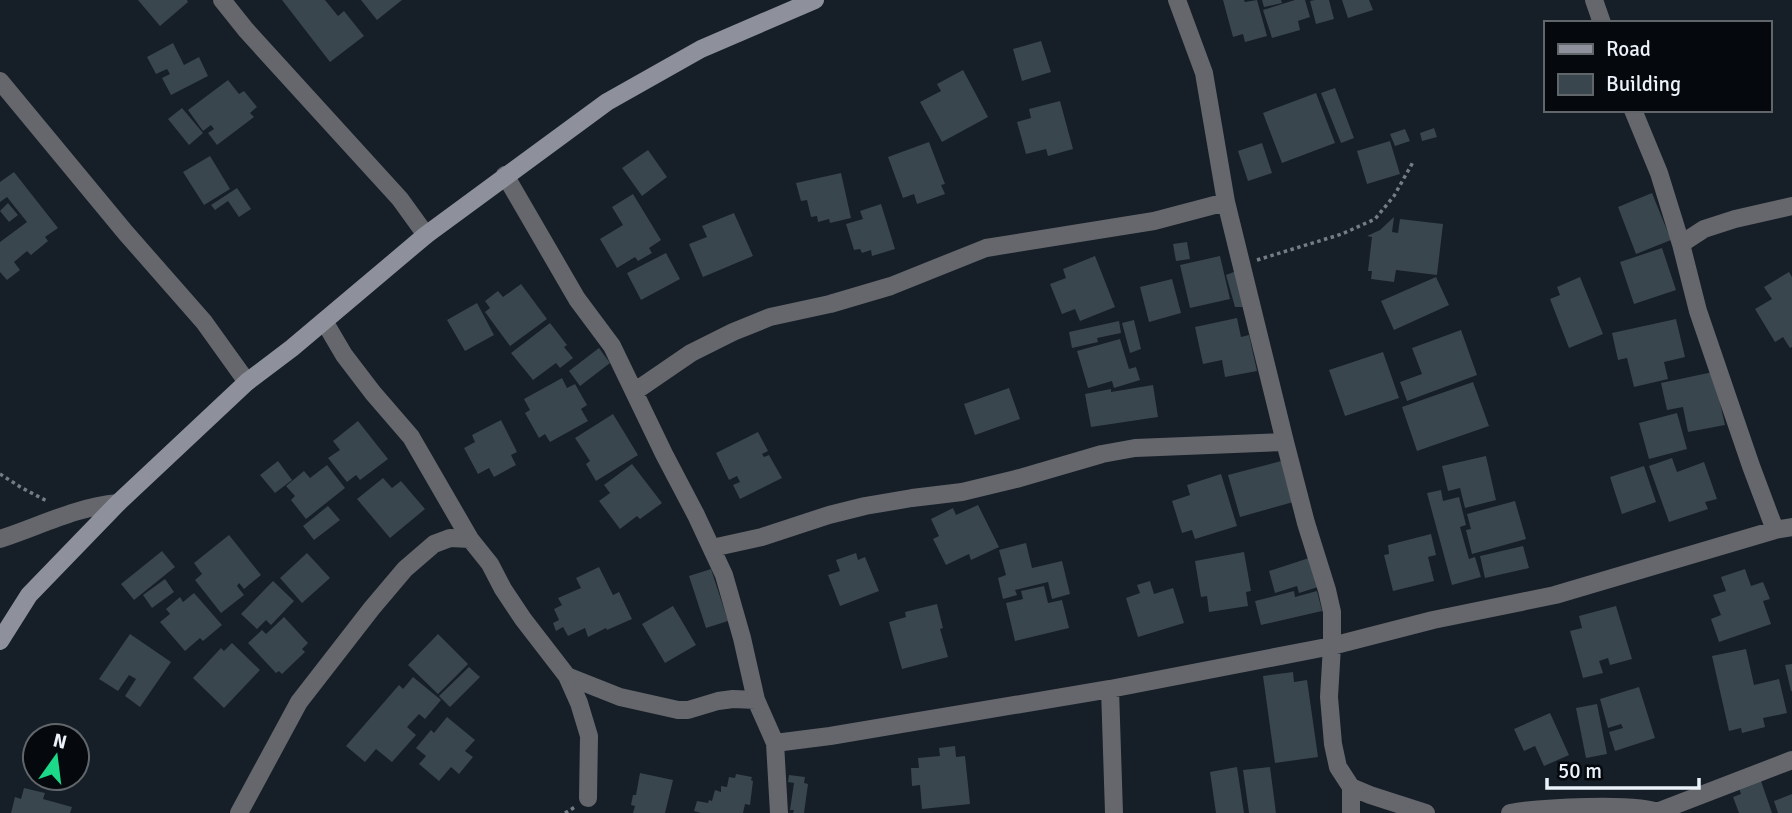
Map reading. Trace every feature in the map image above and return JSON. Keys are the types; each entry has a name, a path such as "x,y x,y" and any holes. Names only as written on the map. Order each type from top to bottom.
{"main road":[{"path":"0,641 29,595 118,503 247,382 292,348 426,235 607,102 701,49 815,0"}],"street":[{"path":"222,0 246,30 400,199 426,235"},
{"path":"1177,0 1204,73 1226,202 1285,442 1332,612 1329,697 1333,744 1338,766 1352,787 1382,800 1426,813"},
{"path":"1594,0 1601,21"},
{"path":"0,80 125,232 204,322 247,382"},
{"path":"775,743 1110,689 1332,646 1433,620 1555,595 1784,529 1751,466 1698,311 1659,173 1634,112"},
{"path":"505,175 578,299 612,346 724,575 756,700 775,743 779,813"},
{"path":"634,392 691,353 770,317 830,304 891,286 986,248 1154,220 1226,202"},
{"path":"1681,244 1704,229 1792,206"},
{"path":"324,321 344,355 411,437 470,539 490,565 523,619 567,676 589,736 588,797"},
{"path":"712,548 762,537 866,506 962,492 1113,452 1135,448 1285,442"},
{"path":"0,539 72,512 118,503"},
{"path":"239,813 299,702 388,589 405,569 434,544 450,538 470,539"},
{"path":"567,676 620,697 678,710 733,699 756,700"},
{"path":"1110,689 1114,813"},
{"path":"1510,813 1550,808 1646,808 1658,812 1792,760"},
{"path":"1351,813 1352,787"}],"path":[{"path":"1242,265 1342,234 1375,219 1394,196 1413,162"},
{"path":"0,474 22,488 72,512"}],"building":[{"path":"138,0 187,0 188,2 160,26"},
{"path":"282,0 325,0 338,16 344,11 364,36 330,62"},
{"path":"361,0 402,0 377,20"},
{"path":"1223,0 1257,0 1267,36 1245,42 1243,34 1233,37"},
{"path":"1262,0 1281,0 1282,3 1264,7"},
{"path":"1295,0 1305,0 1310,17 1298,21 1300,30 1272,38 1263,10"},
{"path":"1329,0 1334,19 1316,24 1310,1"},
{"path":"1342,0 1369,0 1373,10 1348,18"},
{"path":"1041,41 1051,72 1022,81 1013,49"},
{"path":"173,43 184,65 199,57 208,76 171,95 162,78 170,74 167,69 156,74 147,57"},
{"path":"963,70 988,117 942,142 920,102 941,91 937,84"},
{"path":"228,80 239,94 244,91 257,107 250,113 254,117 217,145 208,133 214,129 211,125 203,131 188,110"},
{"path":"1335,88 1354,138 1341,143 1321,93"},
{"path":"1316,93 1335,143 1282,163 1263,113"},
{"path":"1060,101 1073,149 1048,156 1046,149 1026,154 1017,122 1031,118 1029,109"},
{"path":"182,108 203,133 189,145 168,119"},
{"path":"1434,128 1437,137 1422,141 1420,133"},
{"path":"1405,129 1410,141 1395,146 1390,134"},
{"path":"1390,141 1400,174 1367,184 1357,151"},
{"path":"929,142 945,184 941,185 945,194 917,204 914,194 903,198 888,157"},
{"path":"1262,143 1272,173 1248,181 1238,151"},
{"path":"648,150 667,177 642,196 622,168"},
{"path":"210,156 230,189 204,205 183,172"},
{"path":"14,172 58,228 45,237 48,241 31,255 27,251 14,262 20,270 7,280 0,272 0,242 27,222 7,197 0,202 0,182"},
{"path":"841,173 851,218 830,223 829,219 818,222 817,216 811,217 807,200 801,201 796,183"},
{"path":"237,188 251,209 239,217 228,201 215,210 211,205"},
{"path":"1652,193 1671,240 1636,254 1618,207"},
{"path":"633,194 661,240 649,248 652,253 638,261 635,257 617,268 600,239 623,225 612,207"},
{"path":"8,203 18,215 9,222 0,211"},
{"path":"881,204 895,249 872,256 871,250 862,253 860,249 854,250 846,224 863,219 860,211"},
{"path":"734,213 753,256 703,277 689,244 707,237 702,226"},
{"path":"1394,217 1392,232 1398,233 1400,219 1443,224 1437,275 1396,270 1394,282 1371,279 1372,271 1368,271 1372,237 1367,236 1380,230"},
{"path":"1187,242 1190,259 1176,261 1173,244"},
{"path":"1662,248 1676,290 1634,304 1620,262"},
{"path":"666,253 680,279 641,300 627,273"},
{"path":"1095,256 1115,307 1080,321 1075,309 1062,314 1050,284 1066,278 1063,269"},
{"path":"1220,256 1230,299 1190,308 1180,265"},
{"path":"1239,270 1245,307 1235,307 1226,275"},
{"path":"1789,272 1792,277 1790,348 1783,337 1775,342 1755,309 1772,299 1764,287"},
{"path":"1436,277 1449,305 1394,330 1381,301"},
{"path":"1580,277 1603,334 1569,348 1550,299 1560,295 1557,287"},
{"path":"1172,279 1181,313 1149,322 1140,287"},
{"path":"521,284 547,319 510,346 485,312 490,308 485,301 498,291 503,297"},
{"path":"477,303 494,335 465,351 447,320"},
{"path":"1237,318 1241,337 1249,335 1257,371 1225,377 1222,360 1203,364 1195,327"},
{"path":"1676,319 1685,357 1664,362 1668,379 1634,387 1627,358 1618,360 1612,333"},
{"path":"1134,320 1141,349 1130,353 1122,323"},
{"path":"1119,321 1121,333 1097,338 1098,342 1072,348 1069,332"},
{"path":"550,323 567,345 564,347 573,358 560,368 556,363 533,380 511,353"},
{"path":"1461,330 1477,375 1407,401 1400,382 1422,374 1412,348"},
{"path":"1120,339 1129,369 1136,367 1140,380 1114,388 1112,381 1088,388 1077,351"},
{"path":"599,348 610,363 580,386 569,371"},
{"path":"1383,352 1399,398 1345,416 1329,370"},
{"path":"1713,372 1725,425 1688,432 1683,407 1667,410 1661,383"},
{"path":"562,378 567,388 575,384 587,405 581,409 588,421 550,442 545,434 539,438 525,413 530,410 524,399"},
{"path":"1473,382 1489,426 1417,451 1402,407"},
{"path":"1153,385 1158,417 1091,427 1085,394"},
{"path":"1009,388 1020,419 975,435 964,404"},
{"path":"1677,413 1687,449 1649,459 1639,423"},
{"path":"613,414 638,455 596,481 586,464 590,461 575,438"},
{"path":"501,420 517,452 511,455 516,465 494,477 489,468 478,474 464,448 475,442 472,435"},
{"path":"358,421 388,459 360,480 356,475 347,482 328,458 340,450 333,441"},
{"path":"758,432 768,451 762,454 764,457 769,455 782,478 740,499 733,485 740,482 737,476 729,480 716,453"},
{"path":"1486,456 1496,500 1465,508 1460,488 1448,491 1442,466"},
{"path":"1672,458 1677,472 1704,462 1717,499 1705,502 1708,509 1669,522 1649,466"},
{"path":"1285,460 1297,501 1240,517 1228,475"},
{"path":"278,461 292,480 275,493 260,475"},
{"path":"632,464 662,503 640,519 637,516 620,529 599,501 610,493 604,485"},
{"path":"327,465 345,488 306,519 291,500 295,496 286,486 304,471 310,478"},
{"path":"1644,466 1656,502 1622,514 1610,477"},
{"path":"1221,474 1237,526 1195,539 1192,530 1182,533 1172,501 1190,495 1187,485"},
{"path":"383,478 392,488 401,481 425,509 390,538 357,499"},
{"path":"1441,490 1443,501 1459,497 1466,525 1460,527 1469,559 1475,557 1481,577 1452,585 1427,493"},
{"path":"1515,501 1526,539 1472,554 1466,530 1471,529 1467,514"},
{"path":"978,505 999,547 971,560 969,554 946,565 933,539 939,536 931,519 953,508 956,515"},
{"path":"328,506 340,520 314,540 303,526"},
{"path":"1431,534 1436,555 1428,557 1434,581 1393,591 1384,555 1389,554 1388,545"},
{"path":"229,535 261,575 244,589 239,583 237,586 244,595 221,613 195,580 202,574 194,563"},
{"path":"1026,543 1032,568 1062,561 1070,594 1052,599 1048,582 1015,590 1017,595 1003,599 998,578 1006,575 999,550"},
{"path":"1523,546 1529,568 1485,578 1480,556"},
{"path":"162,551 175,567 134,600 121,584"},
{"path":"1244,552 1251,591 1246,592 1248,606 1209,612 1207,596 1201,597 1195,561"},
{"path":"307,553 330,578 302,603 280,578"},
{"path":"856,553 858,560 865,557 879,591 840,606 828,575 840,571 836,560"},
{"path":"1309,558 1318,587 1299,593 1297,586 1275,593 1269,571"},
{"path":"599,567 613,595 619,592 632,619 588,637 585,628 568,636 563,627 556,631 553,623 559,620 554,609 562,605 558,598 581,588 576,578"},
{"path":"711,569 728,621 706,628 689,576"},
{"path":"1745,569 1751,586 1763,582 1770,599 1763,601 1771,624 1719,642 1711,619 1721,615 1713,595 1726,591 1721,577"},
{"path":"165,579 174,592 152,608 143,595"},
{"path":"273,581 294,601 271,625 266,620 257,629 241,614"},
{"path":"1150,581 1154,594 1173,588 1184,623 1138,637 1126,598 1140,593 1137,585"},
{"path":"1044,586 1048,603 1062,600 1069,628 1015,641 1006,603 1023,599 1021,591"},
{"path":"1294,591 1295,597 1317,591 1322,611 1261,625 1255,601"},
{"path":"194,593 222,625 203,641 200,638 185,651 160,622 170,614 166,609 180,597 183,602"},
{"path":"937,604 943,628 940,629 948,657 902,669 889,622 906,617 905,612"},
{"path":"673,606 696,645 665,663 642,624"},
{"path":"1616,606 1632,659 1610,665 1608,658 1599,661 1603,673 1583,678 1570,631 1582,628 1579,616"},
{"path":"284,617 308,643 302,649 305,652 282,674 279,671 276,673 248,643 262,630 266,634"},
{"path":"130,634 171,662 140,707 125,696 136,679 129,675 118,691 99,679"},
{"path":"438,634 468,664 438,694 408,665"},
{"path":"232,643 260,670 224,708 193,678 221,648 224,651"},
{"path":"1746,649 1754,685 1779,679 1787,713 1763,718 1765,727 1742,733 1741,728 1729,731 1712,656"},
{"path":"1792,664 1792,691 1791,691 1785,665"},
{"path":"469,667 480,677 450,707 439,696"},
{"path":"1293,672 1294,682 1307,680 1318,757 1275,763 1263,676"},
{"path":"413,677 441,700 425,719 419,714 407,727 416,735 392,762 376,749 365,762 346,746 399,685 403,689"},
{"path":"1639,687 1655,738 1615,751 1609,732 1623,728 1621,724 1608,728 1600,699"},
{"path":"1597,704 1607,754 1586,758 1576,708"},
{"path":"1550,713 1569,755 1544,766 1535,746 1524,751 1514,729"},
{"path":"447,717 475,740 465,751 473,757 459,774 451,767 439,781 419,764 426,756 416,748 431,730 434,733"},
{"path":"955,746 956,757 965,756 970,804 922,809 920,785 912,786 911,768 919,768 918,758 940,756 939,748"},
{"path":"1237,767 1244,813 1216,813 1210,772"},
{"path":"1270,767 1276,813 1249,813 1243,770"},
{"path":"640,773 673,780 665,813 633,813 635,806 631,805 633,795 636,795"},
{"path":"736,774 752,777 753,781 750,805 745,804 743,813 694,811 697,801 712,801 715,790 721,792 721,786 727,787 729,777 735,778"},
{"path":"789,775 805,777 804,783 808,784 804,813 793,813 794,810 790,810 794,783 788,782"},
{"path":"1760,778 1772,813 1739,813 1733,797 1741,794 1738,785"},
{"path":"23,792 41,792 45,793 43,799 72,807 70,813 11,813 15,797 21,799"},
{"path":"1792,794 1792,813 1778,813 1774,801"}]}
